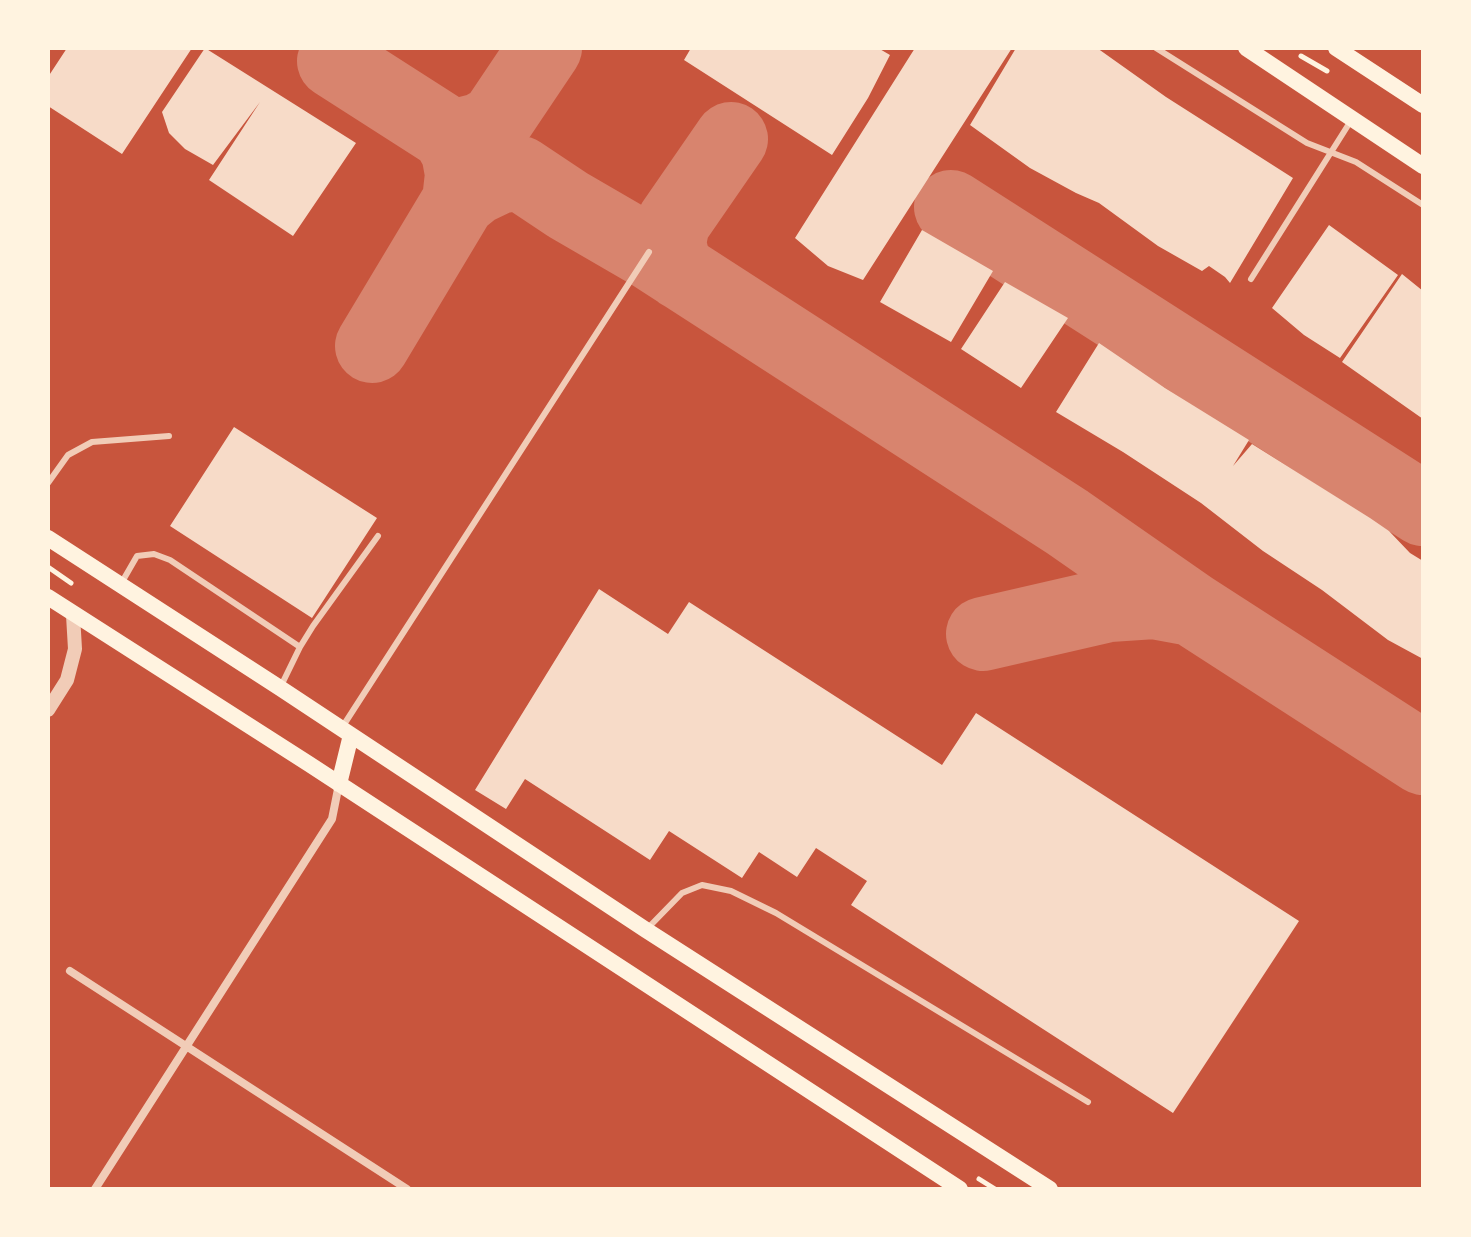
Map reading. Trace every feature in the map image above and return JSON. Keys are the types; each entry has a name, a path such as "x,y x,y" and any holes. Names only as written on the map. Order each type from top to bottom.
{"main road":[{"path":"1246,48 1423,166"},
{"path":"1336,48 1423,105"},
{"path":"48,538 646,930 1050,1189"},
{"path":"48,597 339,784 942,1184 960,1189"},
{"path":"339,784 346,732"}],"street":[{"path":"48,710 67,680 75,649 73,615"},
{"path":"95,1189 332,819 339,784"},
{"path":"70,971 407,1189"}],"lane":[{"path":"1156,48 1307,143 1356,162 1423,205"},
{"path":"1251,279 1352,119"},
{"path":"346,732 649,252"},
{"path":"48,483 68,455 92,442 169,436"},
{"path":"280,688 300,647 378,536"},
{"path":"120,586 137,556 154,554 170,560 300,647"},
{"path":"646,930 682,893 702,885 731,891 776,913 1088,1102"}],"building":[{"path":"67,48 192,48 122,154 48,106 48,77"},
{"path":"205,48 356,143 293,236 209,180 260,102 213,165 185,149 169,133 162,112"},
{"path":"691,48 878,48 890,55 868,98 832,155 684,60"},
{"path":"915,48 1012,48 863,280 828,266 795,238"},
{"path":"1016,48 1097,48 1166,97 1293,178 1230,283 1209,266 1202,271 1158,246 1099,203 1030,168 970,125"},
{"path":"1329,225 1398,275 1340,358 1304,335 1272,308"},
{"path":"922,230 993,271 951,342 880,302"},
{"path":"1402,274 1423,291 1423,419 1342,362"},
{"path":"1005,282 1068,318 1021,388 961,349"},
{"path":"1099,343 1249,440 1233,466 1252,444 1389,531 1410,553 1423,561 1423,659 1388,640 1201,503 1056,412"},
{"path":"234,427 377,518 312,618 170,526"},
{"path":"599,589 668,634 689,602 942,765 976,713 1299,921 1173,1113 851,905 867,881 816,848 797,877 759,852 742,878 669,831 650,860 525,779 506,809 475,790"}],"taxiway":[{"path":"545,48 496,121 480,130 448,134 458,152 462,174 459,201 475,188 498,177 520,173 649,252 1067,522 1192,609 1423,758"},
{"path":"334,61 448,134"},
{"path":"681,273 673,260 669,243 673,223 731,139"},
{"path":"372,346 459,201"},
{"path":"951,207 1423,509"},
{"path":"983,634 1109,605 1154,602 1192,609"}]}
